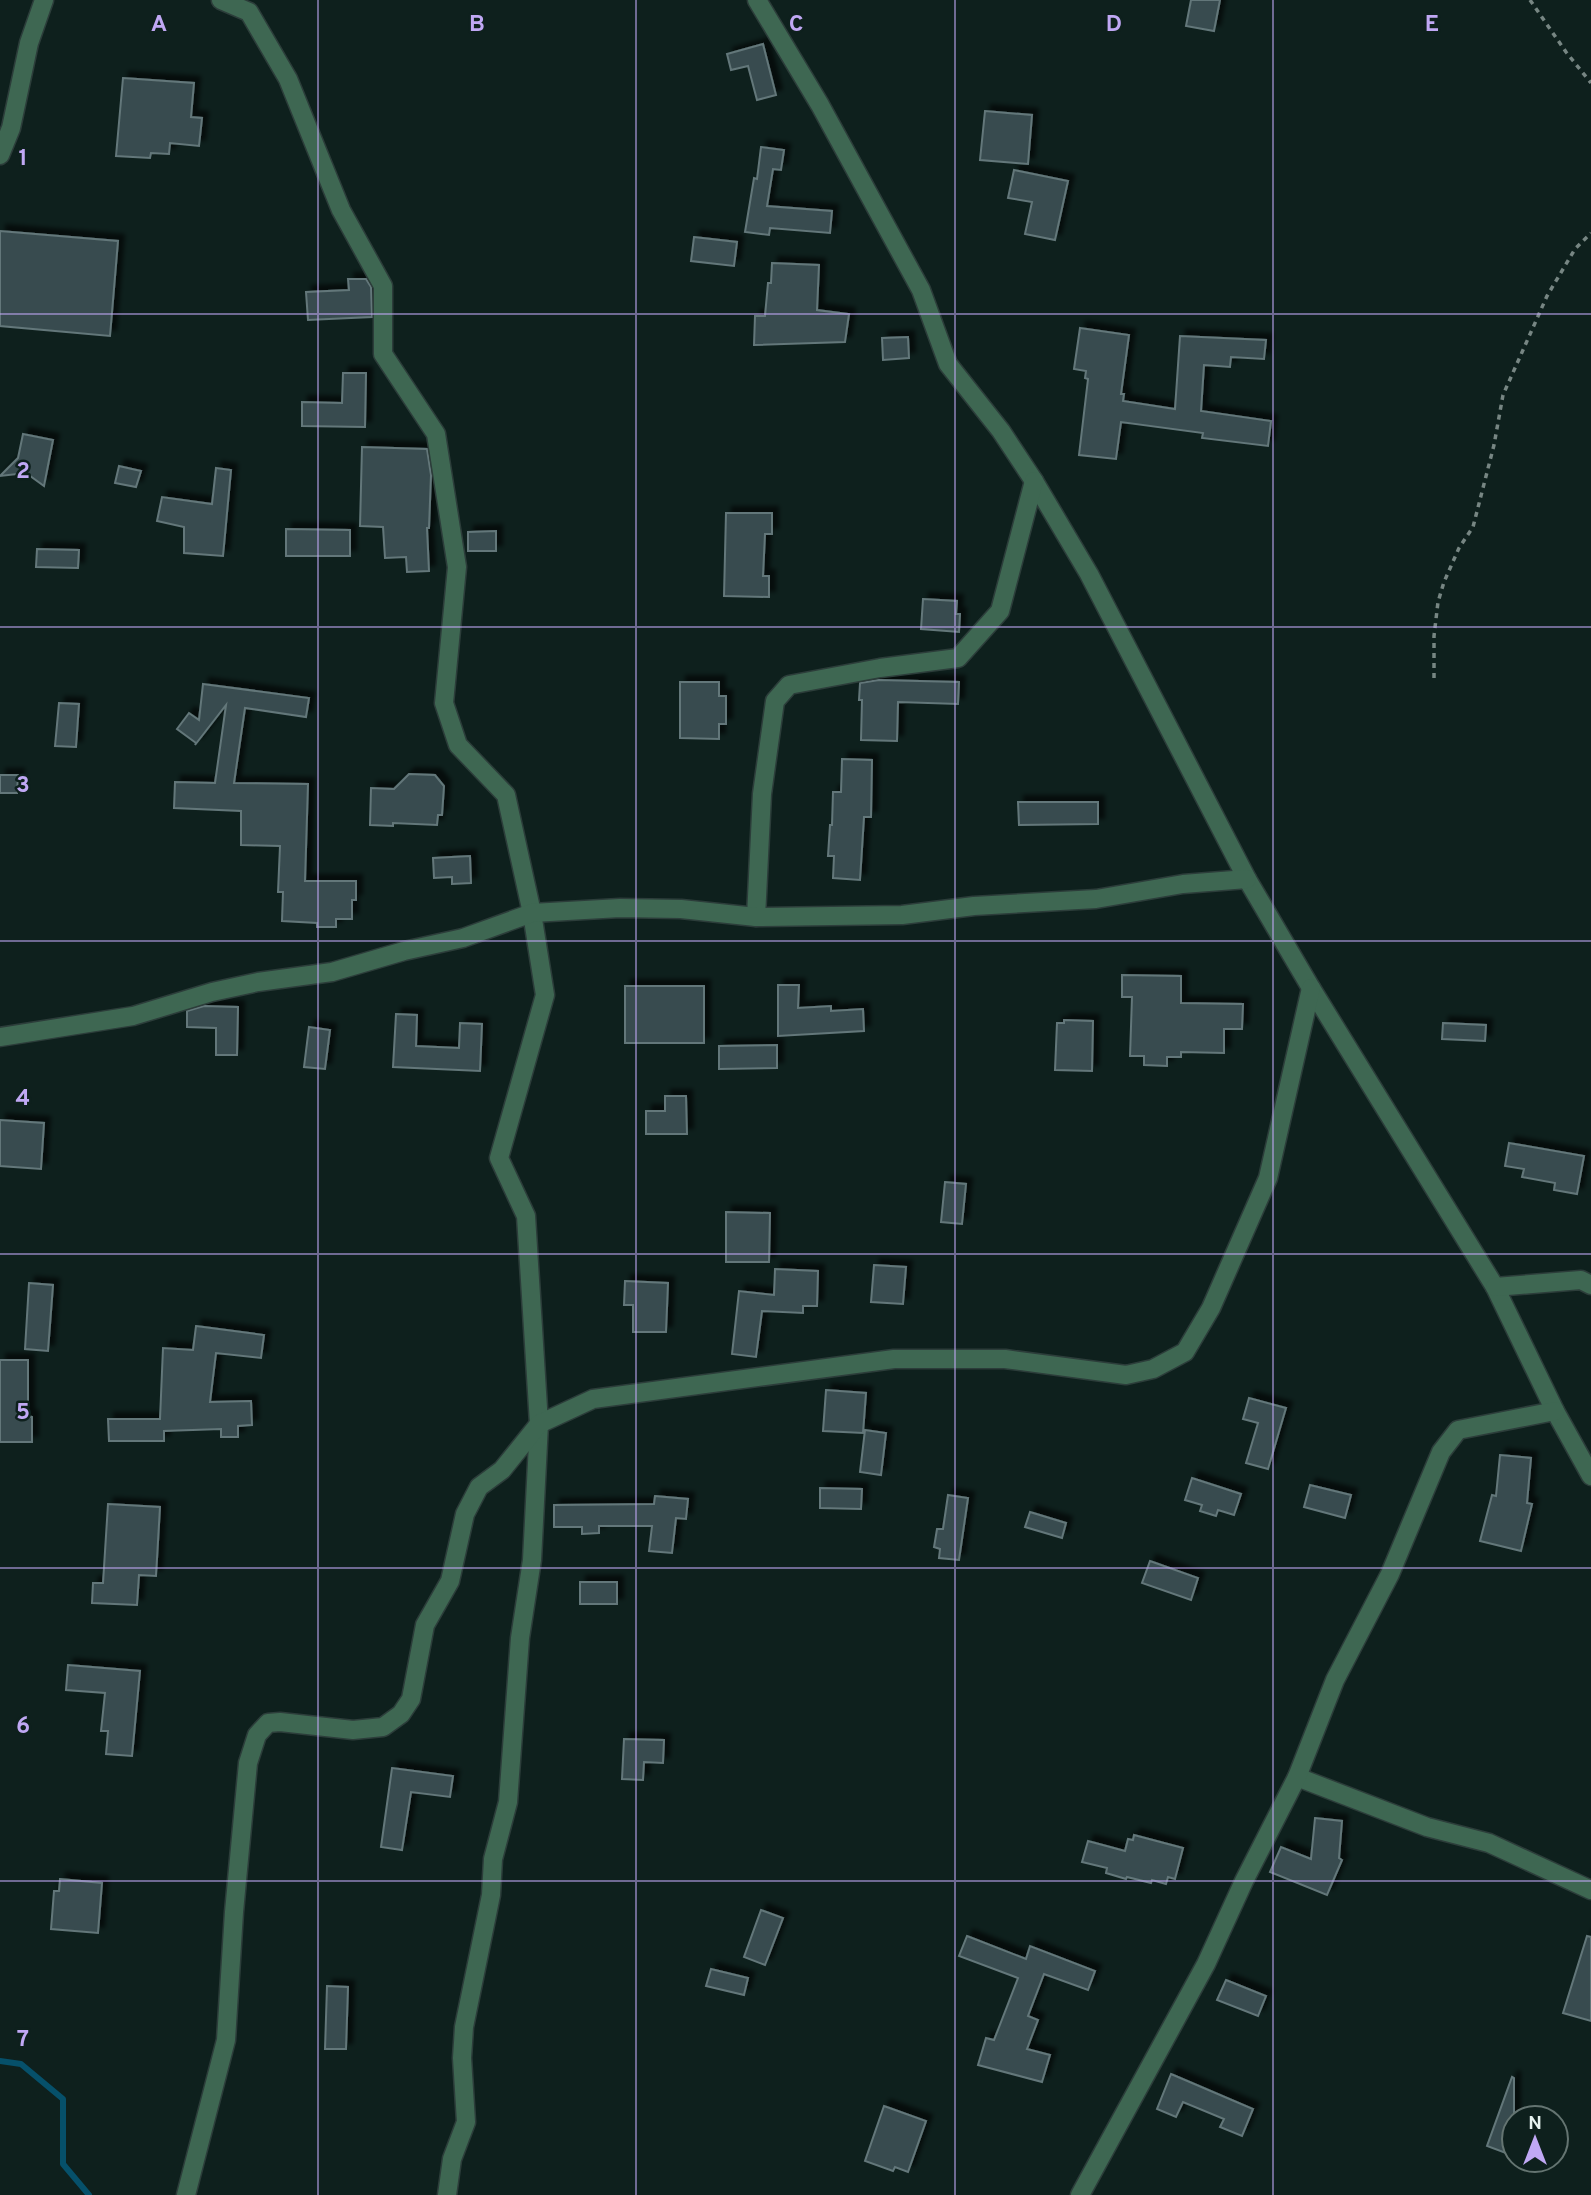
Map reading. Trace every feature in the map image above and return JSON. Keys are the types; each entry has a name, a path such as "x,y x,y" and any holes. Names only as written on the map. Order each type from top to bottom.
{"street":[{"path":"0,155 11,128 29,43 44,0"},
{"path":"221,0 249,12 288,79 341,210 383,286 383,354 436,434 457,567 444,703 458,745 506,795 532,913 545,995 499,1158 526,1216 539,1424 532,1560 520,1638 508,1802 493,1859 491,1895 464,2027 462,2058 466,2122 452,2159 447,2195"},
{"path":"757,0 820,104 921,290 947,364 1000,431 1034,481 1088,574 1247,879 1311,988 1496,1287 1555,1411 1591,1476"},
{"path":"756,917 762,794 775,701 789,685 880,668 958,658 1000,611 1034,481"},
{"path":"0,1037 133,1016 212,992 258,982 332,972 404,951 463,938 532,913 621,908 681,909 756,917 902,915 974,906 1096,899 1183,884 1247,879"},
{"path":"186,2195 226,2040 234,1912 248,1763 257,1735 268,1723 280,1721 353,1730 383,1727 401,1714 411,1699 425,1625 450,1581 466,1514 479,1487 502,1470 539,1424 593,1399 894,1359 1005,1359 1126,1375 1153,1369 1185,1352 1211,1308 1268,1178 1311,988"},
{"path":"1496,1287 1581,1280 1591,1285"},
{"path":"1080,2195 1206,1964 1244,1881 1297,1777 1335,1680 1390,1574 1441,1452 1458,1430 1555,1411"},
{"path":"1297,1777 1427,1827 1489,1843 1591,1889"}],"path":[{"path":"1530,0 1591,83"},
{"path":"1434,678 1434,636 1438,602 1459,548 1473,527 1494,445 1503,394 1547,296 1575,249 1591,233"}],"building":[{"path":"1191,0 1220,0 1214,31 1186,26"},
{"path":"763,44 776,95 757,100 748,66 731,70 727,54"},
{"path":"123,78 194,83 191,117 202,118 199,146 170,143 169,154 151,153 150,158 116,156"},
{"path":"985,111 1032,115 1028,164 980,160"},
{"path":"761,147 784,150 781,170 773,169 767,206 832,211 830,233 770,228 769,235 745,232"},
{"path":"1014,170 1068,181 1055,240 1025,234 1032,202 1008,198"},
{"path":"0,231 118,241 110,336 0,326"},
{"path":"694,237 737,242 734,266 691,261"},
{"path":"772,263 819,265 817,310 849,314 845,342 754,345 755,316 765,316"},
{"path":"348,279 366,279 371,287 372,317 308,320 306,292 349,290"},
{"path":"1080,328 1129,335 1121,394 1124,394 1123,401 1175,409 1180,336 1266,340 1264,359 1231,357 1230,367 1204,365 1201,411 1271,421 1268,446 1202,438 1203,433 1121,422 1116,459 1079,455 1088,379 1085,378 1086,371 1074,369"},
{"path":"908,337 909,358 883,360 882,338"},
{"path":"343,373 366,373 365,427 302,426 302,402 342,403"},
{"path":"23,434 53,440 44,486 26,473 0,476 18,458"},
{"path":"362,447 427,449 431,475 427,528 429,571 407,572 406,557 385,558 383,527 360,526"},
{"path":"119,466 141,471 136,487 115,483"},
{"path":"216,468 231,470 223,556 184,553 184,527 157,521 162,497 212,504"},
{"path":"726,513 772,513 772,534 765,534 763,576 769,576 769,597 724,596"},
{"path":"286,529 350,530 350,556 286,556"},
{"path":"496,531 496,551 468,551 468,532"},
{"path":"37,549 79,550 78,568 36,567"},
{"path":"923,599 957,601 956,614 960,614 959,632 921,629"},
{"path":"879,680 959,682 958,704 898,702 897,741 861,740 860,683"},
{"path":"680,682 719,682 719,696 726,696 726,724 719,724 719,739 680,738"},
{"path":"203,684 309,698 306,717 245,708 234,783 308,784 305,881 356,881 352,919 336,919 336,927 282,921 283,892 278,892 280,846 241,845 241,811 174,808 175,782 215,783 226,705 195,745 196,743 177,729 189,713 199,720"},
{"path":"59,703 79,704 76,747 55,746"},
{"path":"842,759 872,760 871,817 864,817 860,880 833,878 834,856 828,856 833,792 841,792"},
{"path":"409,774 435,775 444,786 442,815 438,815 437,825 370,825 371,788 394,789"},
{"path":"0,775 18,775 17,793 0,793"},
{"path":"1018,802 1098,802 1098,824 1019,825"},
{"path":"470,856 471,883 452,884 452,877 434,878 433,858"},
{"path":"1122,975 1181,976 1181,1003 1243,1004 1242,1029 1224,1029 1224,1053 1181,1052 1181,1057 1167,1057 1167,1066 1144,1065 1144,1056 1130,1056 1132,997 1122,997"},
{"path":"778,985 799,985 798,1008 831,1006 831,1011 863,1009 864,1031 778,1036"},
{"path":"625,986 704,986 704,1043 625,1043"},
{"path":"204,1006 238,1007 237,1055 216,1055 216,1028 187,1027 187,1011"},
{"path":"396,1014 417,1015 416,1046 459,1048 460,1023 482,1024 480,1071 393,1067"},
{"path":"1064,1020 1093,1021 1092,1071 1055,1070 1057,1023 1064,1023"},
{"path":"1443,1023 1486,1025 1485,1041 1442,1039"},
{"path":"309,1027 330,1030 325,1069 304,1067"},
{"path":"777,1045 777,1068 719,1069 719,1046"},
{"path":"665,1096 686,1096 687,1134 646,1134 646,1111 665,1111"},
{"path":"0,1120 44,1123 41,1169 0,1166"},
{"path":"1509,1143 1584,1156 1577,1194 1554,1190 1555,1183 1522,1177 1524,1169 1505,1166"},
{"path":"945,1182 966,1184 962,1224 941,1222"},
{"path":"726,1212 770,1213 769,1262 726,1262"},
{"path":"874,1265 906,1267 903,1304 871,1302"},
{"path":"775,1269 818,1271 817,1306 803,1306 803,1313 762,1311 756,1357 732,1354 739,1291 774,1295"},
{"path":"625,1281 668,1283 666,1332 633,1332 633,1305 624,1305"},
{"path":"29,1283 53,1285 48,1351 25,1349"},
{"path":"196,1326 264,1335 261,1358 216,1353 210,1402 251,1401 252,1425 238,1426 238,1437 221,1437 221,1429 164,1431 164,1441 109,1441 108,1419 160,1419 163,1348 193,1350"},
{"path":"0,1360 28,1360 28,1416 32,1417 32,1442 0,1442"},
{"path":"826,1390 866,1393 863,1433 823,1431"},
{"path":"1249,1398 1286,1408 1268,1469 1246,1463 1258,1423 1243,1419"},
{"path":"865,1430 886,1433 881,1475 860,1472"},
{"path":"1500,1455 1531,1458 1527,1503 1532,1504 1521,1551 1480,1541 1492,1495 1496,1496"},
{"path":"1192,1478 1241,1494 1234,1515 1218,1510 1216,1516 1200,1511 1202,1505 1185,1500"},
{"path":"1310,1485 1351,1495 1345,1518 1304,1507"},
{"path":"820,1488 862,1489 861,1509 820,1508"},
{"path":"948,1495 968,1498 959,1560 939,1558 940,1549 934,1547 937,1529 943,1529"},
{"path":"655,1496 688,1499 686,1519 676,1518 672,1553 649,1551 652,1526 599,1526 599,1533 582,1534 582,1527 554,1527 554,1505 654,1504"},
{"path":"108,1504 160,1507 156,1576 139,1575 137,1605 92,1603 93,1583 103,1583"},
{"path":"1030,1512 1066,1523 1062,1538 1025,1527"},
{"path":"1150,1561 1198,1578 1191,1600 1142,1583"},
{"path":"580,1582 617,1582 617,1604 580,1604"},
{"path":"68,1665 140,1671 132,1756 106,1754 108,1731 101,1731 105,1693 66,1690"},
{"path":"624,1739 664,1740 663,1763 644,1762 643,1780 622,1779"},
{"path":"392,1768 453,1776 450,1797 411,1792 402,1850 381,1847"},
{"path":"1315,1818 1342,1821 1339,1858 1342,1860 1327,1895 1270,1872 1281,1847 1311,1859"},
{"path":"1134,1835 1183,1848 1175,1879 1168,1877 1166,1884 1152,1880 1151,1883 1127,1877 1126,1879 1106,1873 1107,1868 1082,1862 1088,1841 1125,1851 1128,1839 1133,1840"},
{"path":"60,1879 102,1883 98,1933 51,1929 54,1891 59,1891"},
{"path":"761,1910 783,1918 765,1965 744,1957"},
{"path":"967,1936 1026,1959 1030,1946 1095,1971 1088,1990 1044,1974 1028,2016 1038,2020 1027,2049 1050,2055 1042,2082 978,2065 986,2038 994,2040 1018,1978 959,1956"},
{"path":"1587,1936 1591,1937 1591,2021 1563,2013"},
{"path":"711,1969 748,1978 744,1995 706,1986"},
{"path":"1226,1980 1266,1996 1258,2016 1217,2000"},
{"path":"327,1986 348,1987 346,2049 325,2049"},
{"path":"1171,2074 1253,2109 1242,2136 1220,2127 1224,2119 1183,2102 1176,2117 1157,2109"},
{"path":"1512,2077 1514,2104 1502,2104"},
{"path":"884,2106 926,2121 908,2172 895,2167 893,2171 865,2161"},
{"path":"1500,2110 1500,2151 1487,2146"}],"waterway":[{"path":"0,2061 21,2064 63,2099 63,2164 89,2195"}]}
